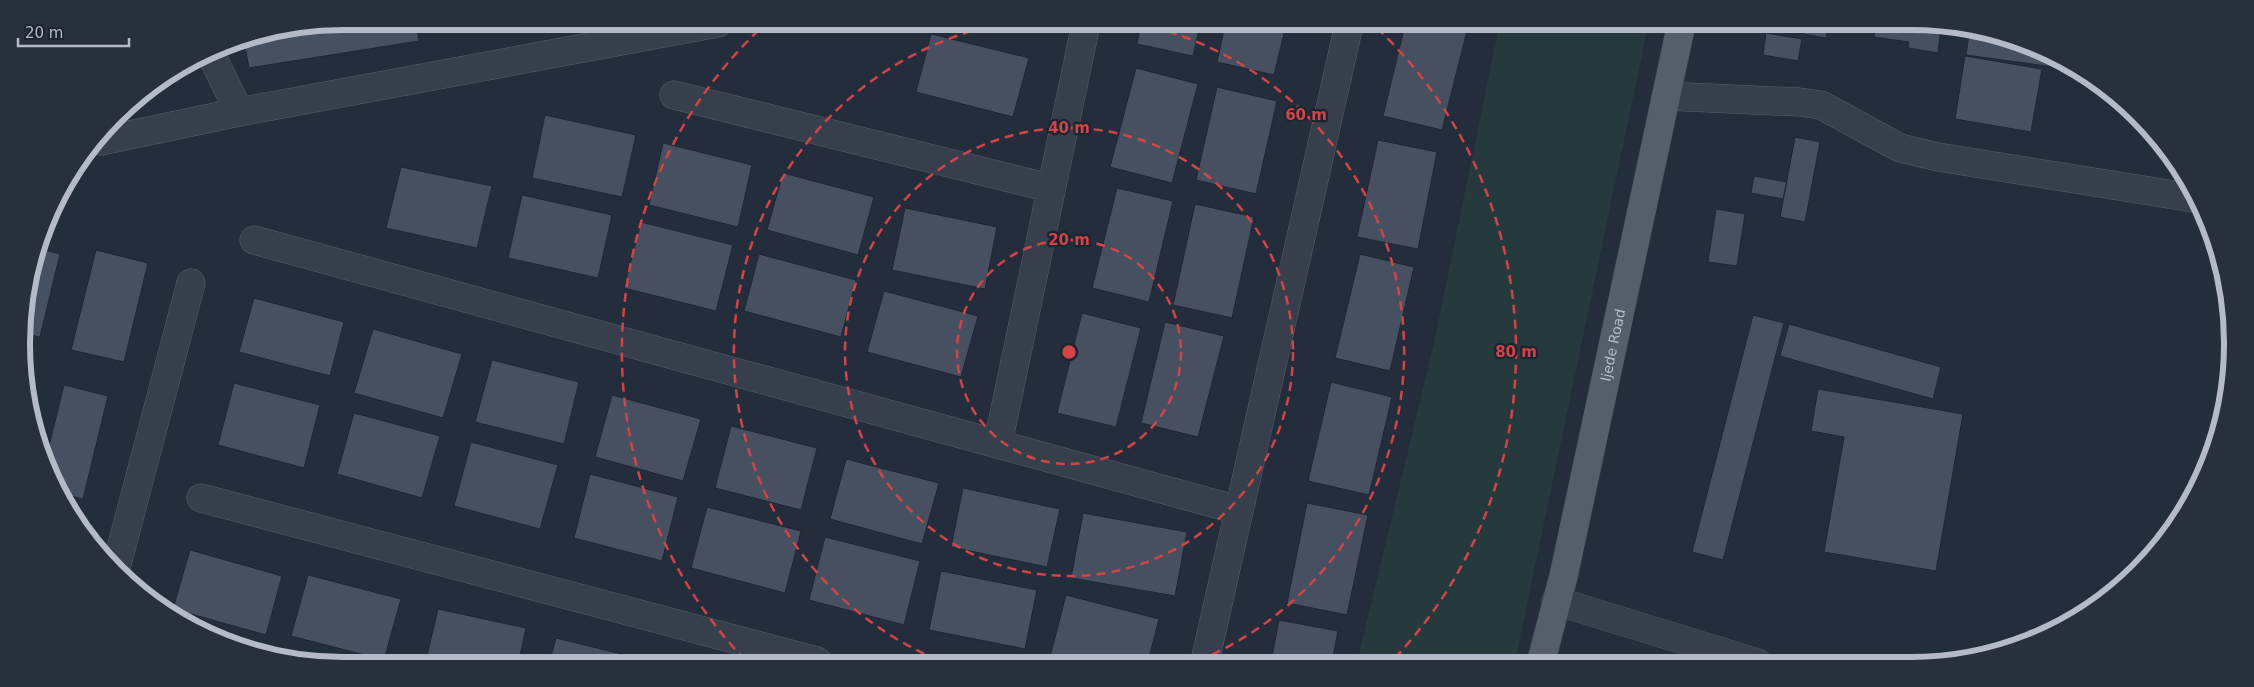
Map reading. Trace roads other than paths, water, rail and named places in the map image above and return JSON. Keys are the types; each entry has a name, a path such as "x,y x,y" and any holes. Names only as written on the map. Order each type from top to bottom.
{"main road":[{"name":"Ijede Road","path":"1542,657 1564,574 1680,30"}],"street":[{"path":"106,140 239,112 678,30"},
{"path":"998,443 1085,30"},
{"path":"1206,657 1348,30"},
{"path":"213,59 239,112"},
{"path":"674,95 1050,188"},
{"path":"1666,96 1799,102 1821,105 1900,148 1938,157 2188,197"},
{"path":"254,240 1238,510"},
{"path":"118,561 191,283"},
{"path":"201,498 802,657"},
{"path":"1556,601 1738,657"}]}
